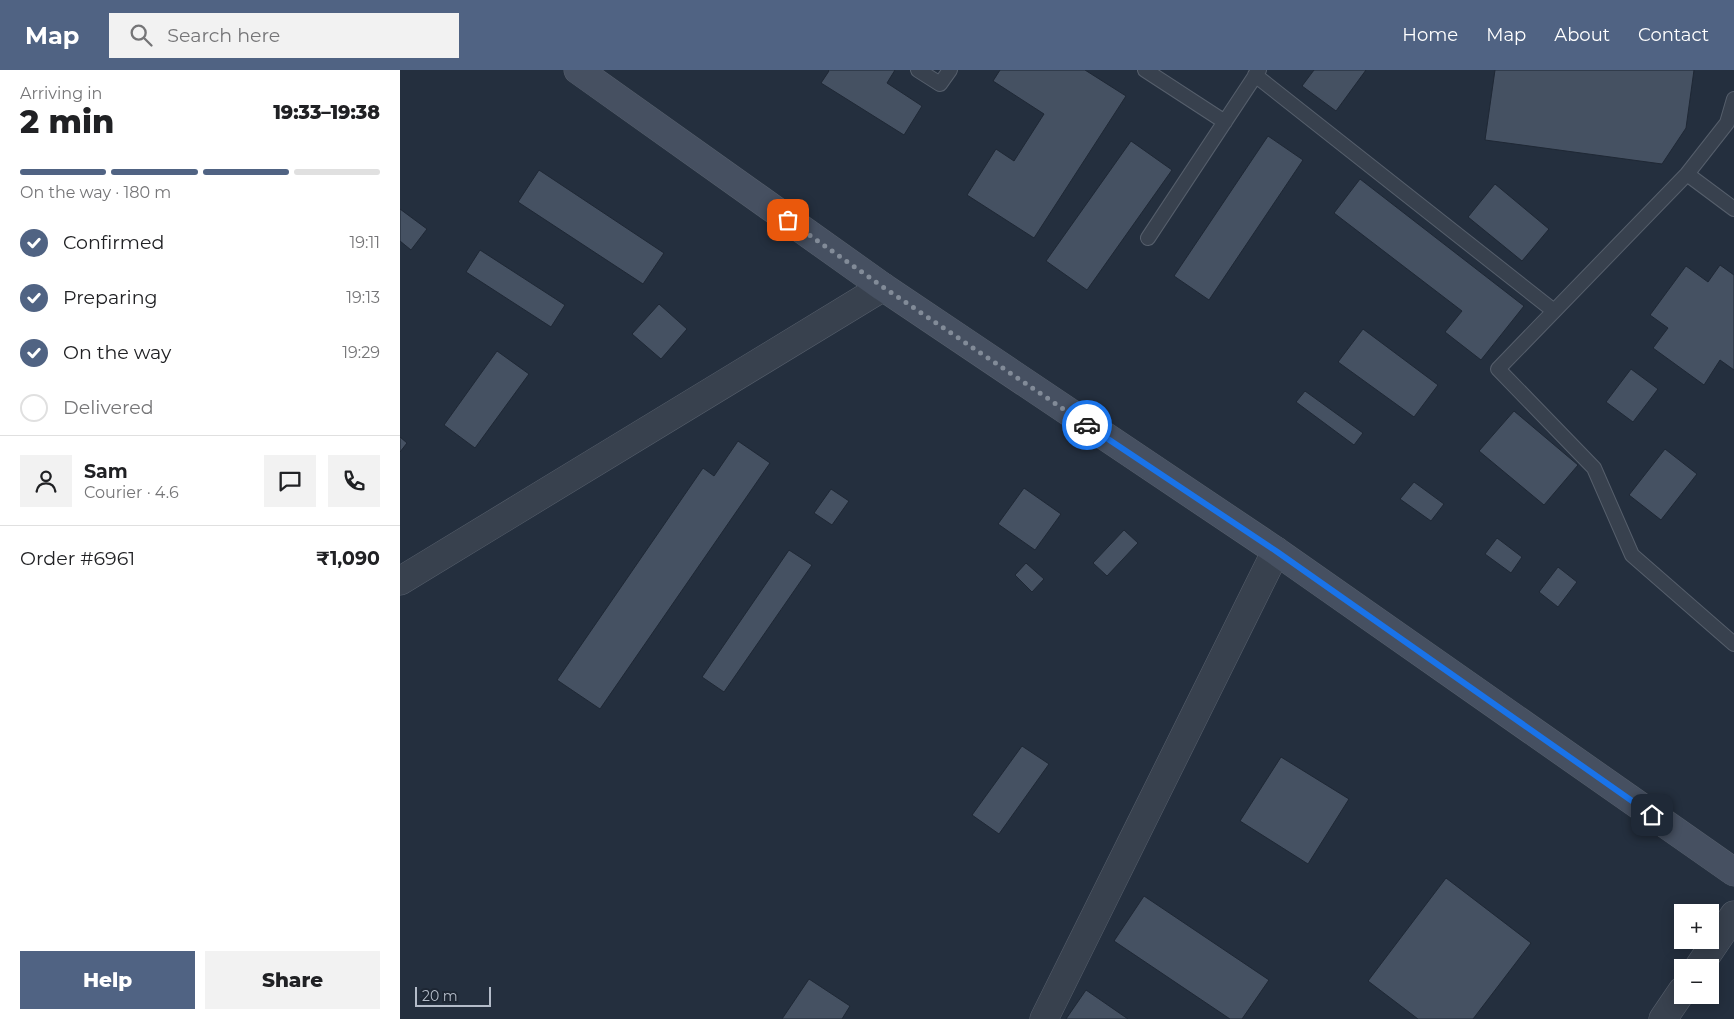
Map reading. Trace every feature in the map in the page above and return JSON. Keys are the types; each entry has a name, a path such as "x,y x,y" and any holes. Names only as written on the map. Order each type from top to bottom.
{"street":[{"path":"578,70 883,287 1276,551 1734,872"},
{"path":"400,581 883,287"},
{"path":"1044,1019 1276,551"},
{"path":"1704,959 1734,915"},
{"path":"1663,1019 1674,1003"}],"lane":[{"path":"918,70 940,84 950,70"},
{"path":"1145,70 1225,122"},
{"path":"1148,238 1257,73 1554,311"},
{"path":"1734,98 1727,123 1687,174 1498,370 1594,468 1632,556 1734,644"},
{"path":"1687,174 1734,209"}],"building":[{"path":"828,70 895,70 887,83 922,106 904,135 821,83"},
{"path":"1000,70 1085,70 1126,96 1034,238 967,195 996,149 1014,161 1044,114 993,81"},
{"path":"1314,70 1366,70 1336,111 1302,86"},
{"path":"1495,70 1694,70 1686,128 1662,164 1485,140"},
{"path":"1268,136 1303,160 1209,300 1174,276"},
{"path":"1131,141 1172,170 1087,290 1046,261"},
{"path":"539,170 664,253 643,284 518,202"},
{"path":"1360,179 1524,306 1481,360 1445,332 1462,311 1334,213"},
{"path":"1495,184 1549,229 1522,261 1468,217"},
{"path":"400,209 427,229 411,250 400,241"},
{"path":"480,250 565,305 551,327 466,272"},
{"path":"1720,265 1734,275 1734,370 1720,360 1704,385 1653,348 1668,328 1650,315 1686,266 1708,282"},
{"path":"659,304 687,329 661,359 632,334"},
{"path":"1363,329 1438,385 1414,417 1338,362"},
{"path":"497,351 529,374 475,448 444,425"},
{"path":"1631,369 1658,389 1633,422 1606,402"},
{"path":"1305,391 1363,433 1354,445 1296,402"},
{"path":"1514,411 1578,465 1544,505 1479,451"},
{"path":"400,437 407,443 400,452"},
{"path":"738,441 770,463 600,709 557,680 703,468 714,476"},
{"path":"1665,449 1697,474 1661,520 1629,495"},
{"path":"1414,482 1444,504 1431,521 1400,499"},
{"path":"1024,488 1061,514 1035,550 998,524"},
{"path":"831,489 849,501 832,525 814,513"},
{"path":"1124,530 1138,543 1107,576 1093,563"},
{"path":"1497,538 1522,557 1511,573 1485,554"},
{"path":"789,550 812,565 724,692 702,677"},
{"path":"1026,563 1044,579 1032,592 1015,575"},
{"path":"1558,567 1577,582 1558,607 1539,592"},
{"path":"1022,746 1049,764 999,834 972,815"},
{"path":"1281,757 1349,799 1308,864 1240,821"},
{"path":"1446,878 1531,943 1473,1019 1418,1019 1368,981"},
{"path":"1144,896 1269,980 1242,1019 1230,1019 1114,941"},
{"path":"809,979 850,1006 842,1019 782,1019"},
{"path":"1086,990 1128,1019 1066,1019"}],"way so far":[{"path":"788,220 883,287 1087,425"}],"route":[{"path":"1087,425 1276,551 1652,815"}]}
